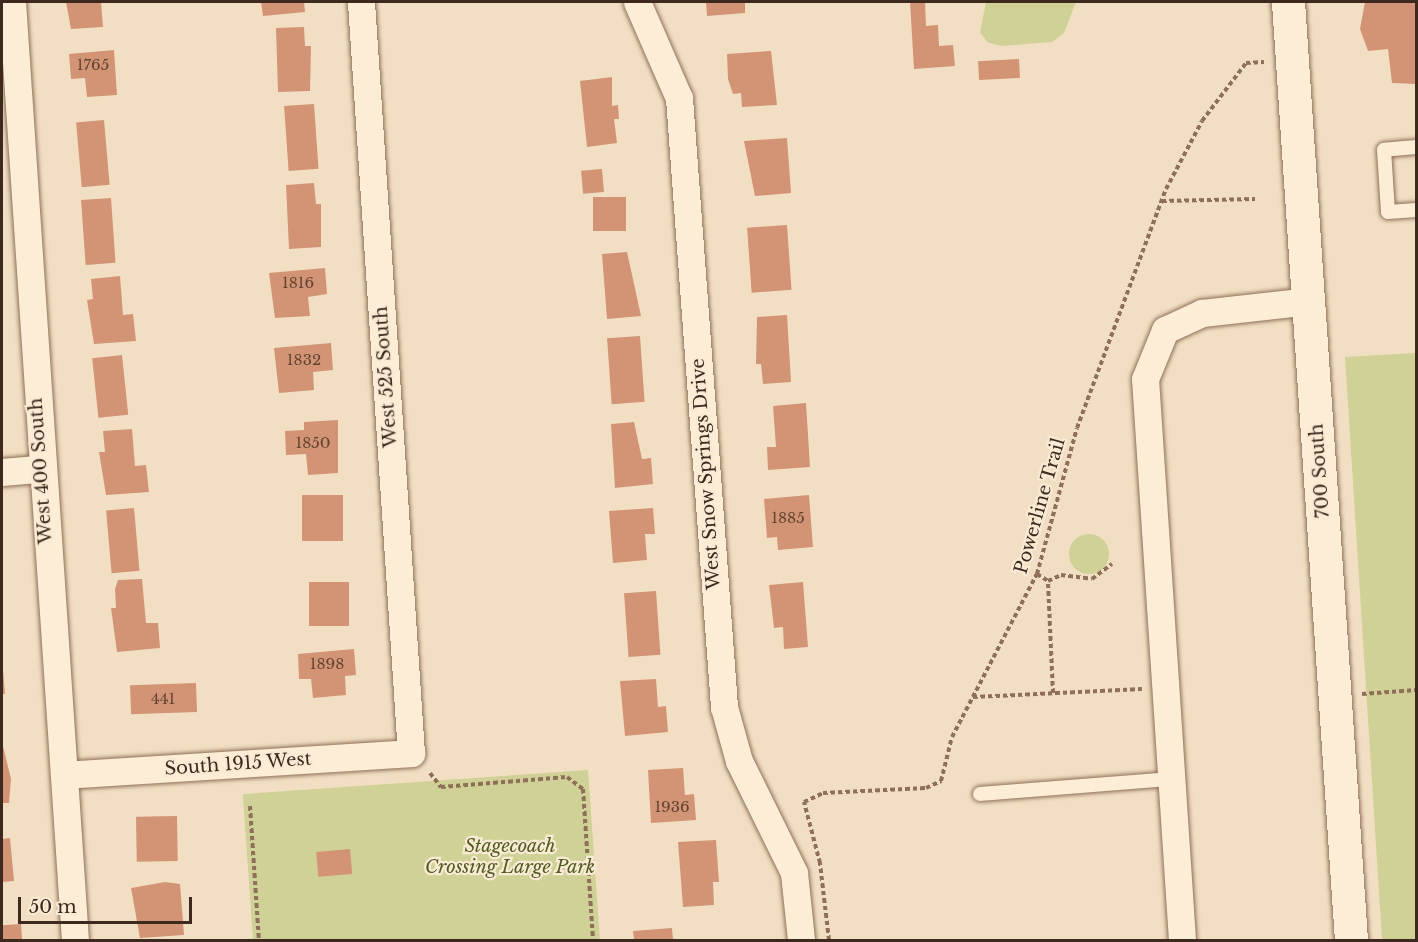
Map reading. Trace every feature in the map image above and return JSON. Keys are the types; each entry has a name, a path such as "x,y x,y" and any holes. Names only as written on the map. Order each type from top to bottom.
{"street":[{"name":"West 400 South","path":"12,2 40,469 75,940"},
{"name":"West 525 South","path":"361,2 411,753"},
{"name":"West Snow Springs Drive","path":"637,2 679,98 724,707 739,761 794,873 801,940"},
{"name":"700 South","path":"1288,2 1351,940"},
{"path":"1182,940 1145,379 1165,330 1202,314 1309,301"},
{"path":"2,472 40,469"},
{"name":"South 1915 West","path":"64,775 411,753"}],"lane":[{"path":"1416,147 1384,150 1388,212 1416,210"},
{"path":"980,794 1171,779"}],"path":[{"name":"Powerline Trail","path":"829,940 820,863 804,802 823,793 936,785 973,697 1037,574 1077,428 1162,201 1202,121 1246,63 1265,62"},
{"path":"1162,201 1255,199"},
{"path":"1048,581 1061,575 1092,579 1112,564"},
{"path":"1037,574 1048,581"},
{"path":"1048,581 1053,693"},
{"path":"973,697 1143,689"},
{"path":"1362,694 1416,690"},
{"path":"430,773 441,787 567,777 583,789 593,940"},
{"path":"250,806 259,940"}],"green space":[{"path":"986,2 1076,2 1064,33 1052,42 1001,46 987,42 980,32"},
{"path":"1416,353 1416,940 1382,940 1345,357"},
{"path":"1089,534 1103,540 1109,554 1103,568 1089,574 1075,568 1069,554 1075,540"},
{"name":"Stagecoach Crossing Large Park","path":"588,770 600,940 253,940 243,794"}],"building":[{"path":"66,2 101,2 103,27 71,29"},
{"path":"261,2 304,2 305,12 263,16"},
{"path":"706,2 745,2 745,13 707,16"},
{"path":"910,2 925,2 926,26 938,25 939,46 953,45 955,66 914,69"},
{"path":"1365,2 1416,2 1416,84 1392,83 1388,49 1368,51 1360,29"},
{"path":"304,27 305,46 311,46 310,91 278,92 276,28"},
{"path":"114,50 117,95 87,97 85,78 71,79 69,54"},
{"path":"771,51 777,105 742,107 741,93 733,94 728,79 727,54"},
{"path":"1019,59 1020,78 979,80 978,61"},
{"path":"612,77 612,106 618,105 619,119 614,119 617,143 587,147 580,81"},
{"path":"314,104 319,169 289,171 284,106"},
{"path":"104,120 110,185 82,187 76,122"},
{"path":"787,138 791,193 755,196 744,141"},
{"path":"602,169 604,192 583,194 581,171"},
{"path":"314,183 316,204 321,204 321,247 289,249 286,185"},
{"path":"593,197 626,197 626,231 593,231"},
{"path":"111,198 116,263 86,265 81,200"},
{"path":"787,225 792,290 752,293 747,228"},
{"path":"627,252 641,316 607,319 602,254"},
{"path":"325,268 327,294 308,297 310,316 275,318 269,273"},
{"path":"120,276 123,315 133,314 136,341 94,344 87,300 93,299 91,279"},
{"path":"787,315 791,382 763,384 761,364 756,364 757,317"},
{"path":"640,336 645,402 612,404 607,338"},
{"path":"331,343 333,370 313,372 314,390 279,393 274,348"},
{"path":"122,355 128,415 98,418 92,358"},
{"path":"806,403 810,467 768,470 767,447 776,447 773,406"},
{"path":"338,420 338,473 308,475 306,454 286,455 285,431 304,430 304,422"},
{"path":"634,422 642,459 651,458 653,484 615,488 611,424"},
{"path":"132,429 135,466 146,465 149,492 106,495 99,452 105,452 103,431"},
{"path":"302,495 343,495 343,541 302,541"},
{"path":"809,495 813,547 778,550 777,537 767,538 764,499"},
{"path":"134,508 139,571 112,573 106,510"},
{"path":"653,508 655,534 645,534 647,560 613,563 609,511"},
{"path":"142,579 146,623 158,623 160,648 117,652 111,608 116,608 115,589 118,580"},
{"path":"309,582 349,582 349,626 309,626"},
{"path":"803,582 808,647 784,649 783,627 774,628 769,585"},
{"path":"656,591 660,655 629,657 624,593"},
{"path":"354,649 356,675 345,676 346,695 313,698 311,679 299,679 298,654"},
{"path":"3,670 5,694 2,694"},
{"path":"656,679 658,707 666,706 668,732 625,736 620,681"},
{"path":"196,683 197,712 131,714 130,685"},
{"path":"2,742 11,779 9,803 2,803"},
{"path":"683,768 685,795 694,794 696,820 651,823 648,770"},
{"path":"177,816 178,861 137,862 136,817"},
{"path":"10,838 14,881 2,882 2,839"},
{"path":"716,840 719,882 713,882 714,905 683,907 678,842"},
{"path":"350,849 352,874 318,877 316,852"},
{"path":"165,882 180,884 184,935 140,938 131,888"},
{"path":"21,924 22,940 3,940 2,925"},
{"path":"672,928 673,940 634,940 633,931"}]}
